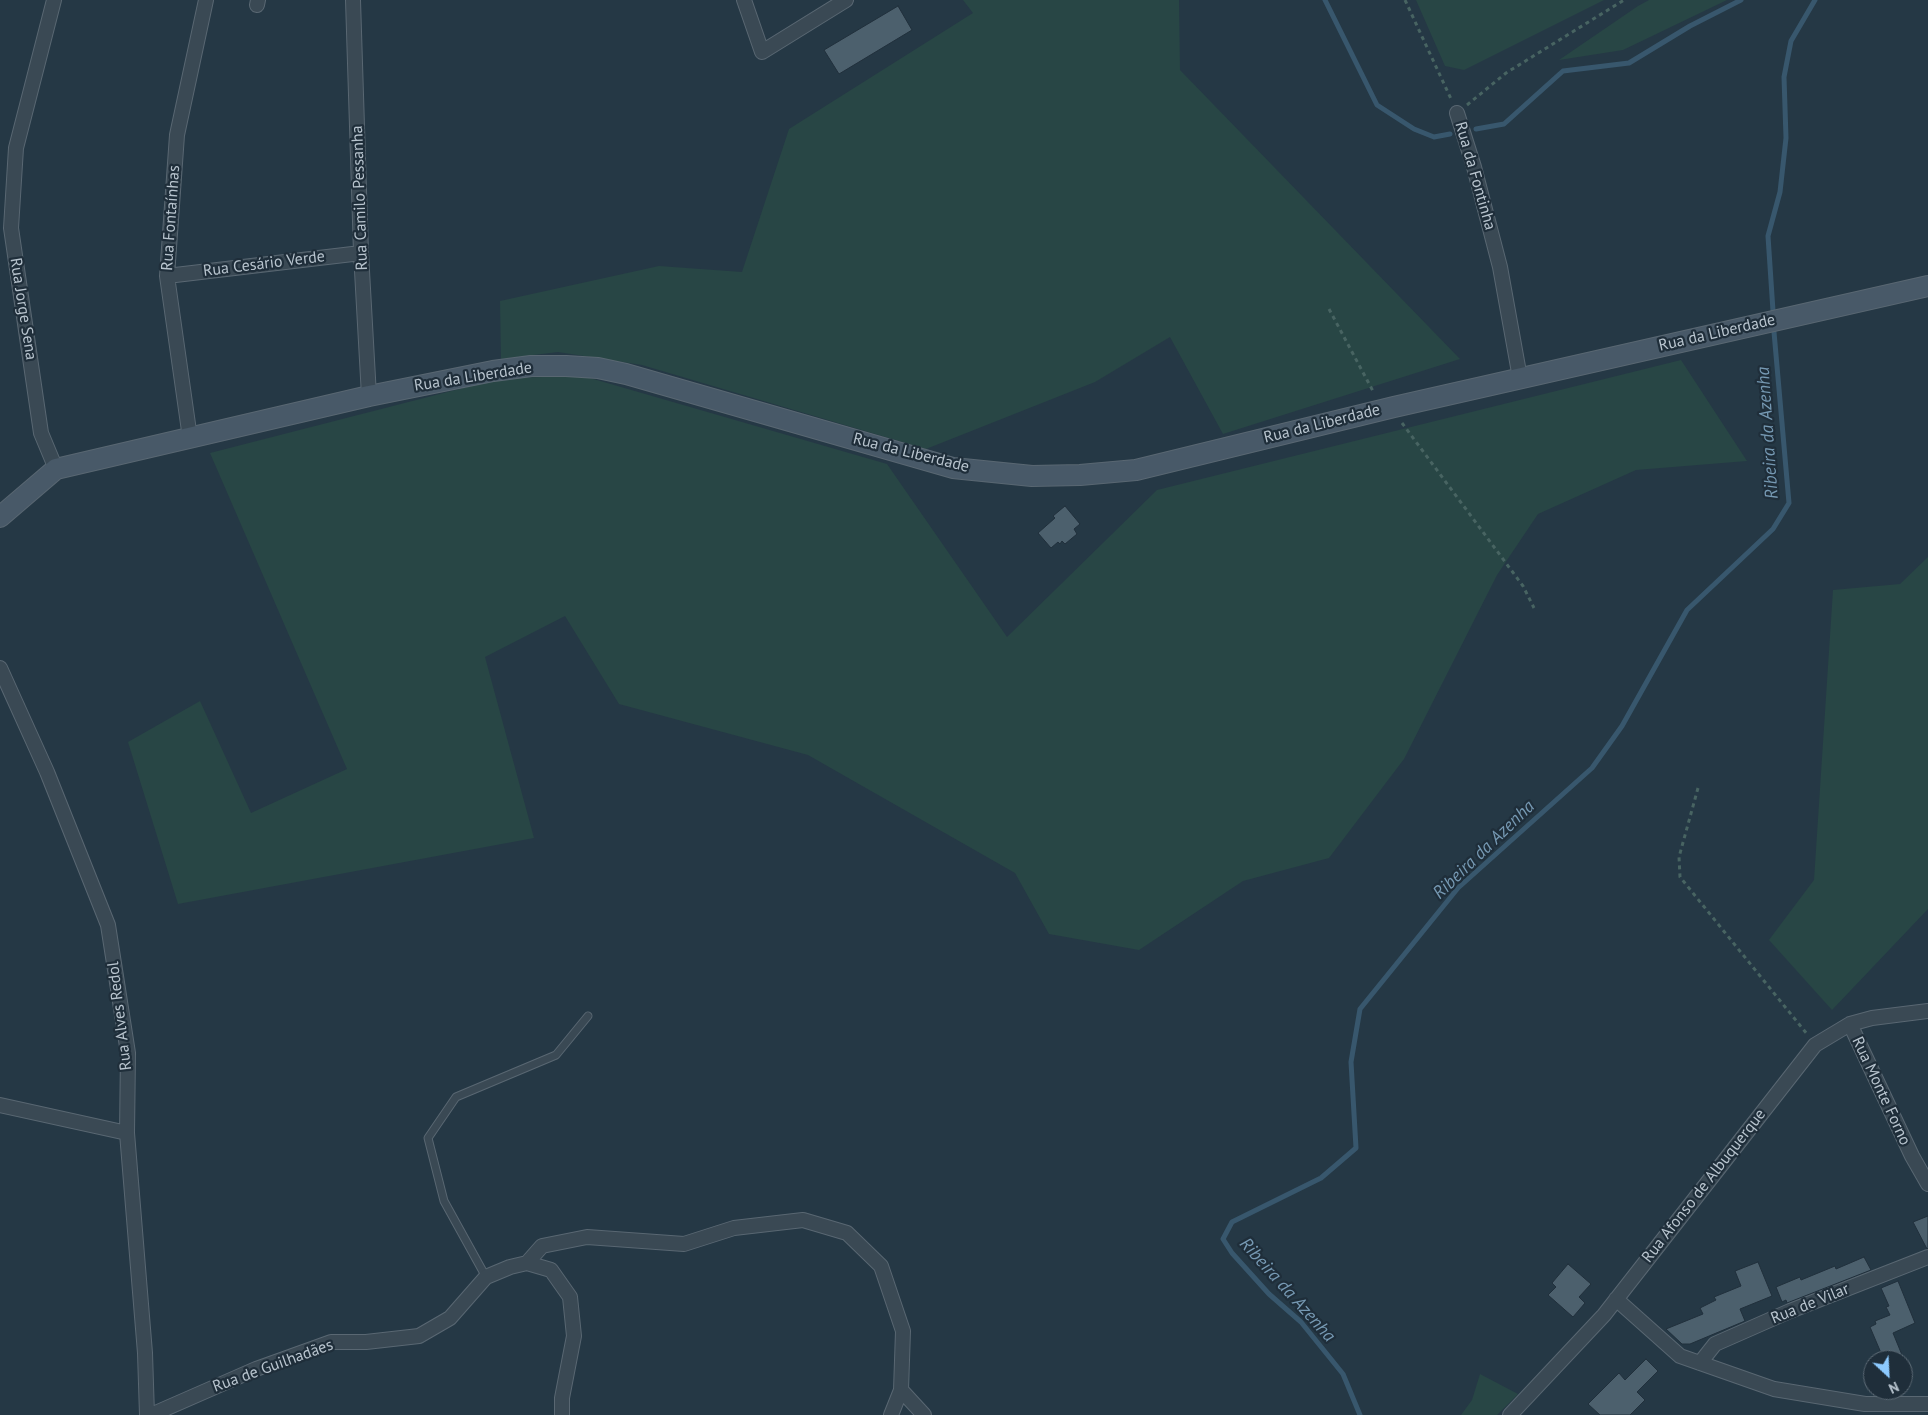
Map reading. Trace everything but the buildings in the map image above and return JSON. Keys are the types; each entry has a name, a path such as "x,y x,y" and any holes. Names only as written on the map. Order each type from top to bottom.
{"street":[{"name":"Rua Jorge Sena","path":"54,0 16,148 5,229 41,433 56,469"},
{"name":"Rua Fontaínhas","path":"190,438 167,276 177,135 206,0"},
{"name":"Rua Camilo Pessanha","path":"353,0 361,253 369,396"},
{"path":"744,0 762,52 846,0"},
{"name":"Rua da Fontinha","path":"1457,114 1474,167 1500,268 1520,378"},
{"name":"Rua Cesário Verde","path":"167,276 361,253"},
{"name":"Rua da Liberdade","path":"0,517 56,469 369,396 493,371 531,366 598,368 626,374 953,468 1032,476 1080,475 1136,470 1520,378 1928,286"},
{"name":"Rua Alves Redol","path":"0,668 47,772 108,925 128,1053 127,1134 147,1415"},
{"name":"Rua Afonso de Albuquerque","path":"1510,1415 1604,1315 1815,1045 1850,1024 1872,1018 1928,1011"},
{"name":"Rua Monte Forno","path":"1850,1024 1912,1156 1928,1184"},
{"path":"0,1105 127,1134"},
{"path":"562,1415 562,1398 574,1336 570,1297 551,1270 527,1263 542,1246 587,1237 684,1244 734,1228 803,1220 847,1234 881,1266 903,1331 901,1390 891,1415"},
{"name":"Rua de Vilar","path":"1700,1363 1715,1344 1790,1311 1928,1257"},
{"name":"Rua de Guilhadães","path":"151,1415 256,1369 332,1342 366,1342 419,1336 450,1318 486,1277 510,1267 527,1263"},
{"path":"1616,1299 1680,1356 1774,1389 1865,1404 1928,1404"},
{"path":"901,1390 924,1415"}],"lane":[{"path":"486,1277 444,1201 428,1138 456,1096 556,1055 588,1016"}],"path":[{"path":"1405,0 1457,114"},
{"name":"Rua da Fontinha","path":"1457,114 1506,73 1624,0"},
{"path":"1329,309 1377,398 1401,422 1523,586 1534,608"},
{"path":"1698,788 1679,857 1680,877 1815,1045"}],"green space":[{"path":"963,0 1179,0 1180,70 1460,359 1223,434 1170,337 1095,382 926,449 642,365 558,352 501,359 500,301 659,266 742,272 789,129 973,13"},
{"path":"1416,0 1604,0 1464,70 1445,66"},
{"path":"1649,0 1727,0 1623,50 1559,60 1638,6"},
{"path":"1681,360 1747,461 1636,470 1538,514 1497,575 1404,759 1329,858 1243,881 1139,950 1049,934 1015,873 808,755 619,704 565,616 485,657 534,838 178,904 128,742 200,701 251,813 347,769 210,453 502,378 583,376 887,464 1007,637 1157,490"},
{"path":"1928,557 1928,909 1832,1010 1769,940 1814,880 1833,590 1900,584"},
{"path":"1480,1374 1518,1394 1497,1415 1461,1415 1472,1400"}],"waterway":[{"path":"1325,0 1377,105 1414,129 1434,137 1450,134"},
{"path":"1476,129 1504,124 1563,71 1629,63 1690,26 1741,0"},
{"name":"Ribeira da Azenha","path":"1773,311 1768,236 1780,192 1786,138 1784,77 1791,41 1815,0"},
{"name":"Ribeira da Azenha","path":"1360,1415 1343,1374 1301,1322 1269,1294 1232,1253 1223,1239 1232,1222 1321,1178 1356,1148 1351,1062 1360,1009 1458,888 1592,768 1622,726 1687,610 1773,529 1789,503 1774,332"}]}
